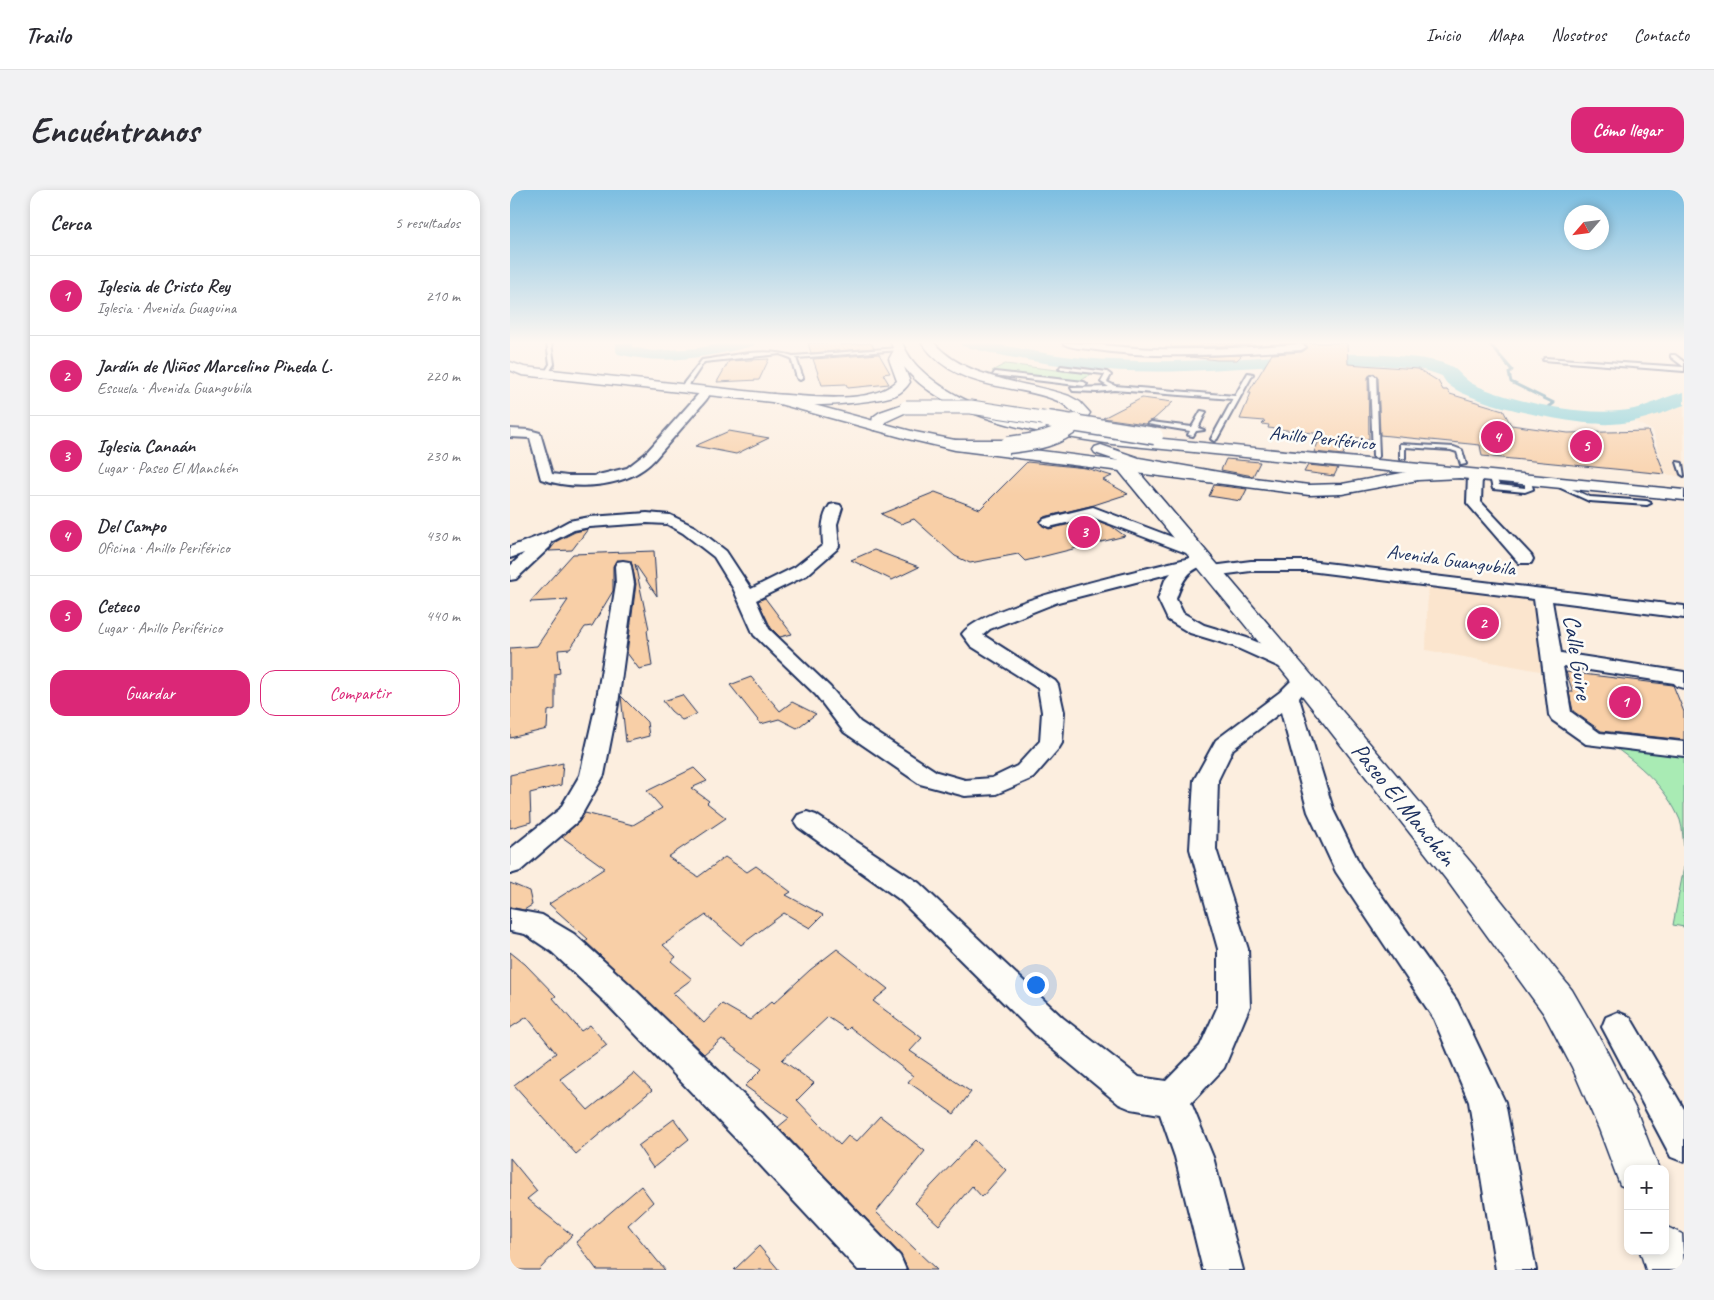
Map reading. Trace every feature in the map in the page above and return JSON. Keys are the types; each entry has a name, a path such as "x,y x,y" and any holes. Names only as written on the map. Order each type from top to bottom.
{"main road":[{"path":"730,393 827,404 971,407 1261,444"},
{"path":"773,398 846,400 871,398 886,393"},
{"name":"Anillo Periférico","path":"945,393 983,412 1010,421 1112,439 1348,462 1466,471 1610,477 1684,486"},
{"name":"Anillo Periférico","path":"980,393 1029,411 1062,418 1195,432 1214,439 1402,458 1493,477 1684,495"},
{"path":"955,445 1008,445 1053,437 1070,430 1083,413 1074,402 1048,393"},
{"path":"773,398 881,421 955,445 1154,486 1166,481 1211,478"},
{"path":"881,421 906,407"},
{"name":"Paseo El Manchén","path":"1236,480 1136,462 1098,447 1138,482 1294,681 1461,874 1558,1002 1587,1055 1620,1125 1635,1165"},
{"path":"1348,462 1358,467 1365,475 1365,478 1358,486"},
{"path":"1138,482 1142,478 1168,472 1326,491 1418,475 1466,471"}],"street":[{"path":"510,433 536,436 546,476 565,481 604,478 638,468 705,393"},
{"path":"1466,471 1474,504 1525,559"},
{"path":"510,553 553,536 569,526 590,522 646,518 670,520 689,530 720,554 747,598 801,570 831,546 829,524 835,508"},
{"path":"1049,522 1092,512 1200,561 1174,580 1167,599 1175,616 1197,629 1258,649 1294,681 1321,812 1350,872 1446,1011 1487,1102 1516,1270"},
{"path":"510,576 553,536"},
{"name":"Avenida Guangubila","path":"747,598 761,630 823,691 852,727 929,778 965,788 996,786 1025,772 1051,743 1053,712 1048,685 978,642 972,634 983,625 1052,598 1200,561 1251,566 1309,566 1684,612"},
{"path":"510,864 569,815 592,775 607,704 622,606 625,584 622,566"},
{"name":"Calle Guire","path":"1542,595 1560,715 1594,739 1684,749"},
{"path":"1550,658 1683,680"},
{"path":"1172,1099 1212,1057 1234,1006 1233,949 1204,849 1206,780 1224,745 1294,681"},
{"path":"807,821 909,891 1051,1028 1131,1092 1172,1099"},
{"path":"510,920 532,923 562,943 596,974 749,1126 886,1270"},
{"path":"1618,1027 1684,1144"},
{"path":"1172,1099 1194,1157 1223,1270"}],"lane":[{"path":"1180,393 1237,398"},
{"path":"1214,439 1239,393"},
{"path":"1374,393 1376,456"},
{"path":"1153,430 1195,432 1203,412"},
{"path":"1679,463 1684,474"},
{"path":"1554,482 1583,498 1647,503"},
{"path":"1583,498 1586,510"}],"shaded area":[{"path":"1684,405 1684,477 1665,474 1653,431 1634,421"},
{"path":"1428,584 1537,596 1545,672 1426,650"}],"green space":[{"path":"1610,744 1684,753 1684,850 1680,820 1667,797 1651,777"},
{"path":"1684,867 1684,927 1673,925"}],"building":[{"path":"1251,393 1368,393 1369,439 1349,437 1343,455 1314,452 1322,434 1268,428 1269,425 1262,424 1265,421 1240,419"},
{"path":"1379,393 1450,393 1503,410 1511,425 1568,433 1648,431 1665,474 1482,456 1480,445 1380,435"},
{"path":"1142,398 1173,402 1153,420 1145,424 1103,418"},
{"path":"729,431 769,438 736,454 695,446"},
{"path":"1226,459 1260,462 1253,476 1221,470"},
{"path":"1027,462 1086,468 1112,476 1103,480 1128,494 1094,505 1044,517 1039,522 1043,526 1049,529 1092,519 1111,526 1125,536 1025,561 1018,554 970,563 955,556 914,519 901,524 881,514 935,492 980,509"},
{"path":"1308,465 1338,468 1334,476 1304,472"},
{"path":"1214,485 1247,489 1241,501 1209,496"},
{"path":"588,529 572,550 549,551 557,541 575,532"},
{"path":"874,550 919,567 892,580 851,560"},
{"path":"654,551 657,596 635,564 649,629 647,630 652,666 639,669 627,653 636,584 631,561 617,560 613,566 613,591 592,626 585,627 570,649 558,650 560,673 555,674 555,709 548,711 547,729 510,738 510,648 537,646 568,600 530,602 573,554"},
{"path":"765,598 792,634 780,637 771,628 758,601"},
{"path":"1566,672 1673,685 1684,712 1684,740 1601,731 1573,711 1569,692 1573,692"},
{"path":"751,677 780,711 792,702 816,714 797,728 779,719 761,724 730,685"},
{"path":"682,695 697,714 682,720 663,701"},
{"path":"621,696 647,722 649,736 626,742"},
{"path":"563,763 561,785 530,793 531,822 510,828 510,775"},
{"path":"694,768 707,781 691,788 709,801 707,803 726,818 668,857 698,877 725,857 747,872 756,866 791,892 786,895 823,915 810,928 784,913 741,945 706,915 663,945 676,957 671,961 692,979 673,993 704,1023 722,1004 750,1020 772,1001 774,1003 810,970 837,949 888,989 873,1001 922,1038 910,1051 971,1092 954,1114 908,1082 913,1076 850,1027 847,1030 828,1017 782,1060 814,1083 797,1100 840,1145 848,1136 856,1142 880,1116 925,1151 876,1212 937,1270 908,1270 901,1255 778,1127 789,1118 745,1086 762,1069 722,1039 704,1054 585,941 588,939 549,904 605,868 562,837 579,822 585,813 633,825 662,808 647,791"},
{"path":"510,883 529,891 532,905 524,910 510,907"},
{"path":"510,952 525,964 556,996 553,998 581,1031 590,1025 607,1045 560,1079 588,1110 634,1073 652,1090 576,1154 514,1085 556,1053 527,1017 510,1028"},
{"path":"674,1119 689,1139 653,1168 638,1146"},
{"path":"975,1140 1006,1170 982,1197 972,1186 939,1225 915,1203"},
{"path":"510,1158 537,1191 527,1199 572,1235 539,1270 518,1270 510,1264"},
{"path":"641,1186 653,1202 628,1225 665,1270 597,1270 576,1242"},
{"path":"759,1246 779,1270 734,1270"}],"waterway":[{"path":"1482,393 1538,409 1594,418 1616,418 1636,415 1684,398"},
{"path":"1534,393 1554,403 1544,411"}],"place":[{"name":"Del Campo","path":"1497,437"},
{"name":"Ceteco","path":"1586,446"},
{"name":"Iglesia Canaán","path":"1084,532"},
{"name":"Jardín de Niños Marcelino Pineda L.","path":"1483,623"},
{"name":"Iglesia de Cristo Rey","path":"1625,702"}]}
